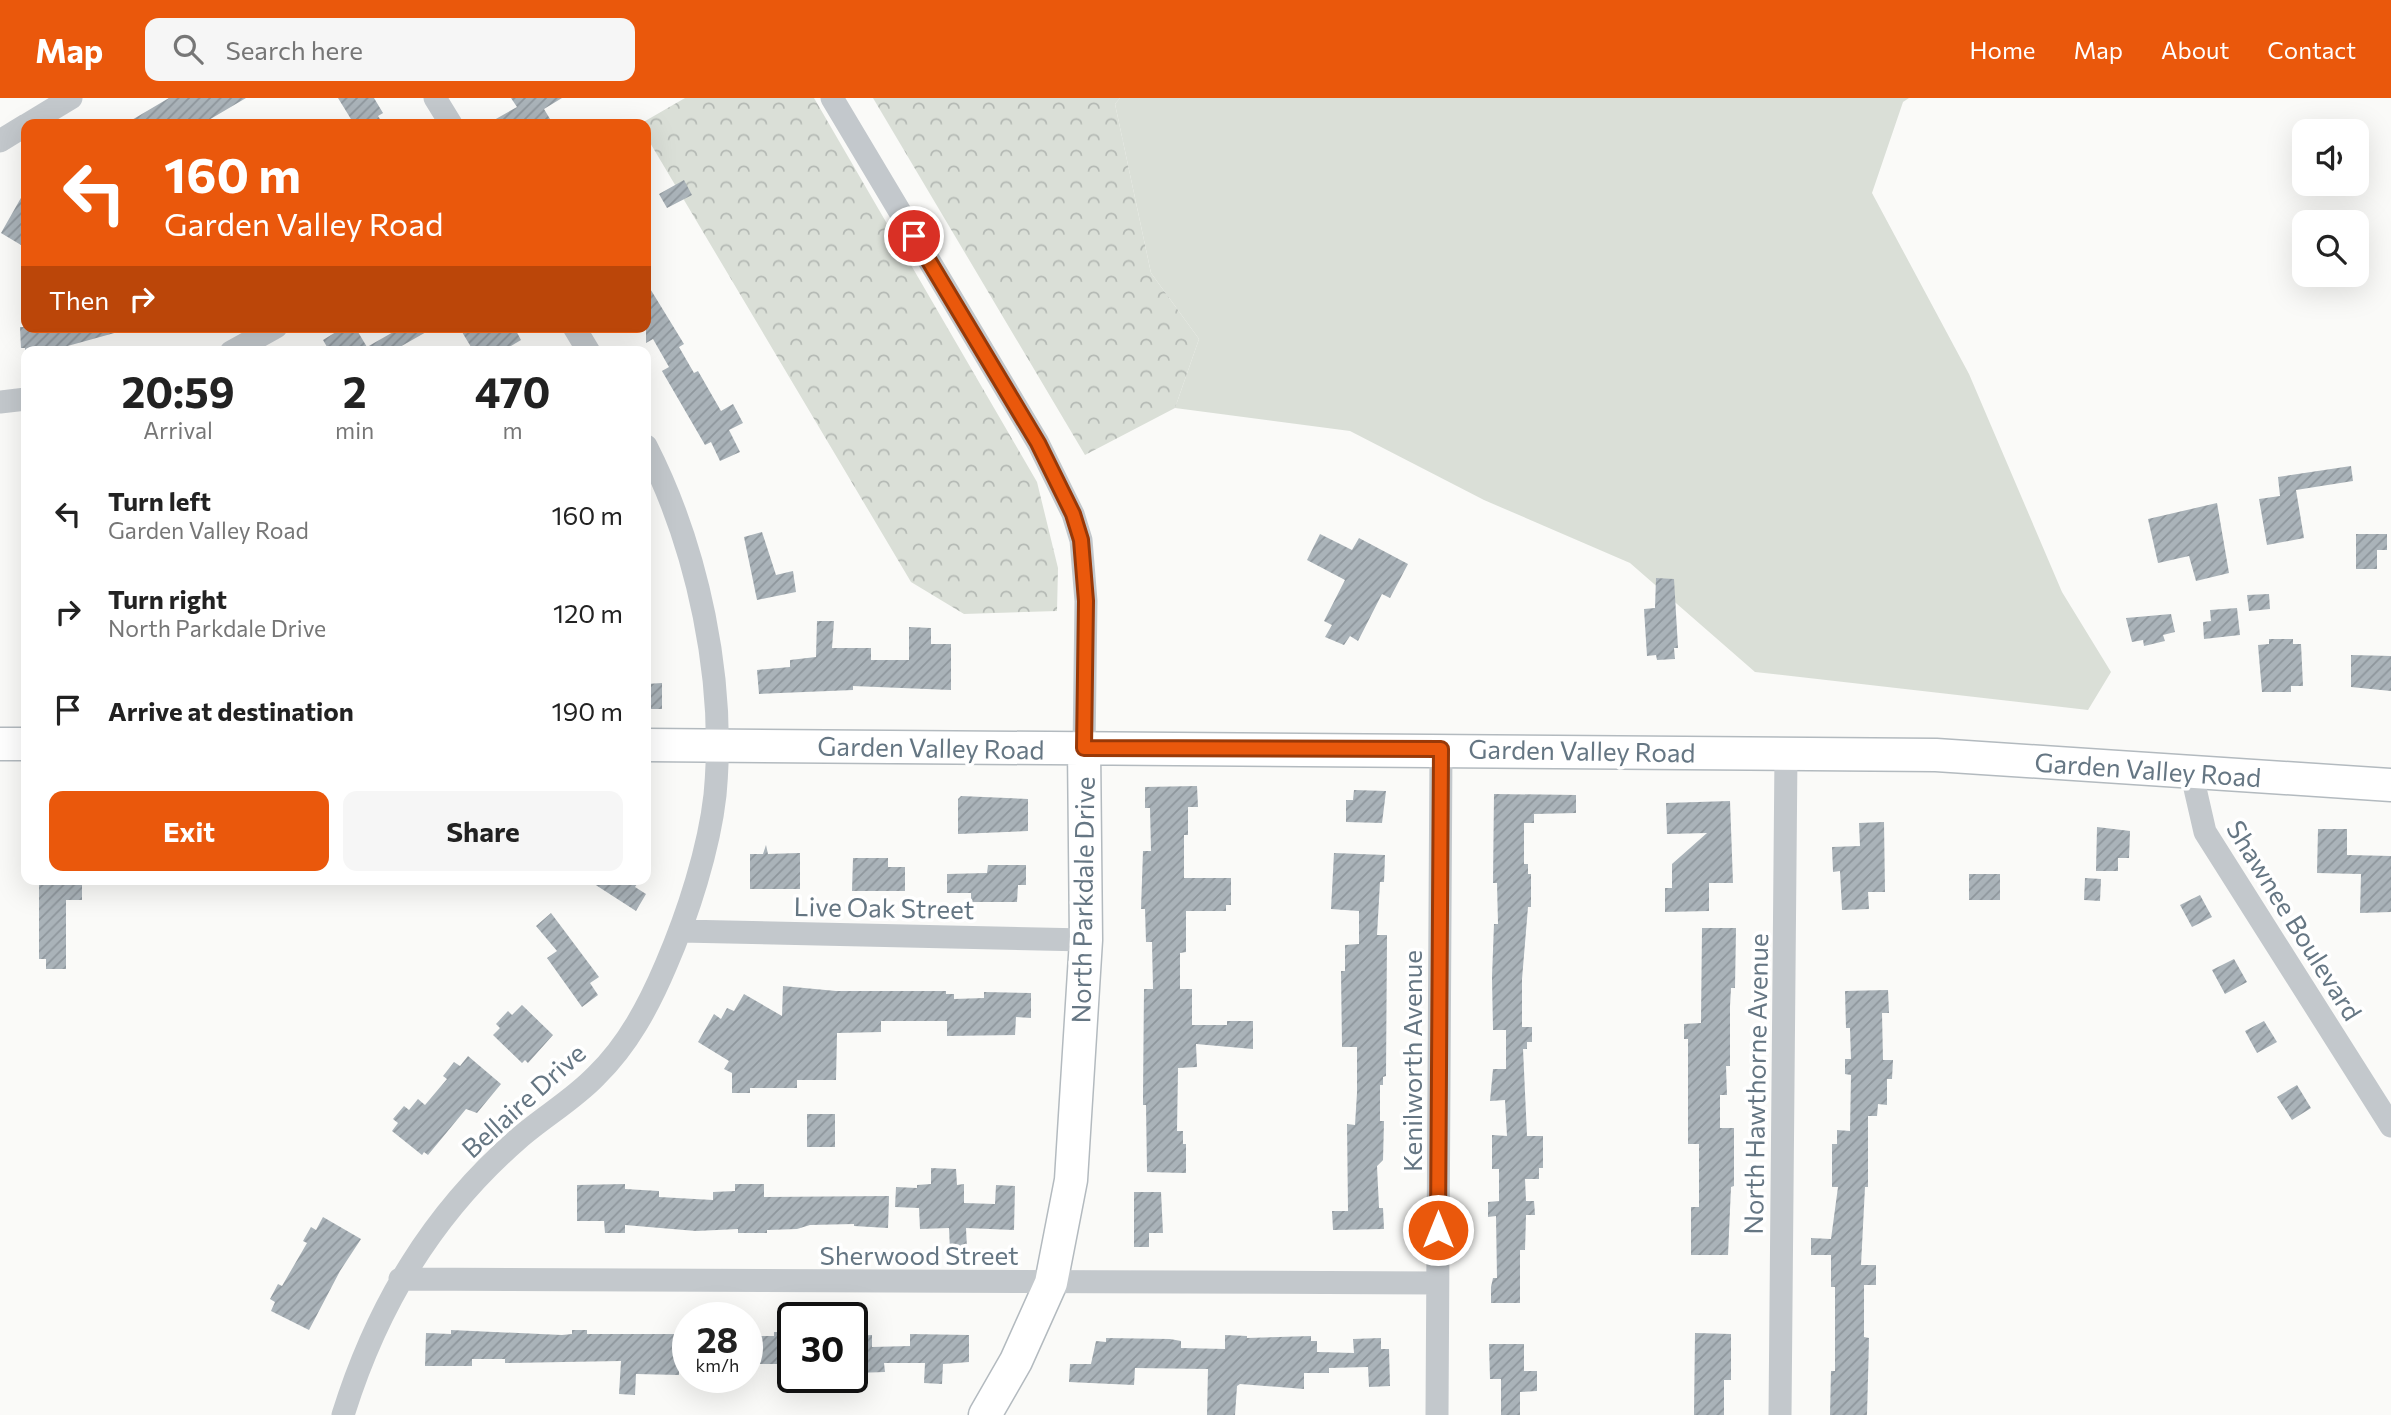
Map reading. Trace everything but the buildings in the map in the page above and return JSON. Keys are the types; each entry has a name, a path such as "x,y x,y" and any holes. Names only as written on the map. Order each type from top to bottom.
{"street":[{"path":"37,119 71,98"},
{"path":"435,98 448,119"},
{"name":"North Parkdale Drive","path":"832,98 1038,443 1073,514 1081,540 1086,601 1086,940 1070,1180 1051,1283 1016,1361 985,1415"},
{"path":"0,141 21,129"},
{"path":"0,401 21,399"},
{"name":"Bellaire Drive","path":"343,1415 359,1363 400,1279 423,1242 464,1190 519,1139 596,1076 630,1035 653,995 681,931 715,797 717,745 708,635 697,580 681,525 651,457"},
{"path":"0,744 21,744"},
{"name":"Garden Valley Road","path":"651,745 1441,749 1936,755 2391,785"},
{"name":"Kenilworth Avenue","path":"1437,1415 1441,749"},
{"name":"North Hawthorne Avenue","path":"1780,1415 1786,753"},
{"name":"Shawnee Boulevard","path":"2191,771 2205,832 2391,1126"},
{"name":"Live Oak Street","path":"681,931 1086,940"},
{"name":"Sherwood Street","path":"400,1279 1437,1283"}],"green space":[{"path":"685,98 814,98 1037,482 1058,568 1057,611 964,614 911,582 651,144 651,119 649,119"},
{"path":"873,98 1120,98 1115,104 1151,273 1199,339 1175,408 1085,455"},
{"path":"1120,98 1909,98 1903,102 1872,193 1969,374 2062,592 2111,672 2088,710 1755,672 1630,563 1484,500 1350,431 1175,408 1199,339 1151,273 1115,104"}],"route":[{"path":"914,236 1038,443 1073,514 1081,540 1086,601 1084,748 1441,749 1438,1230"}]}
